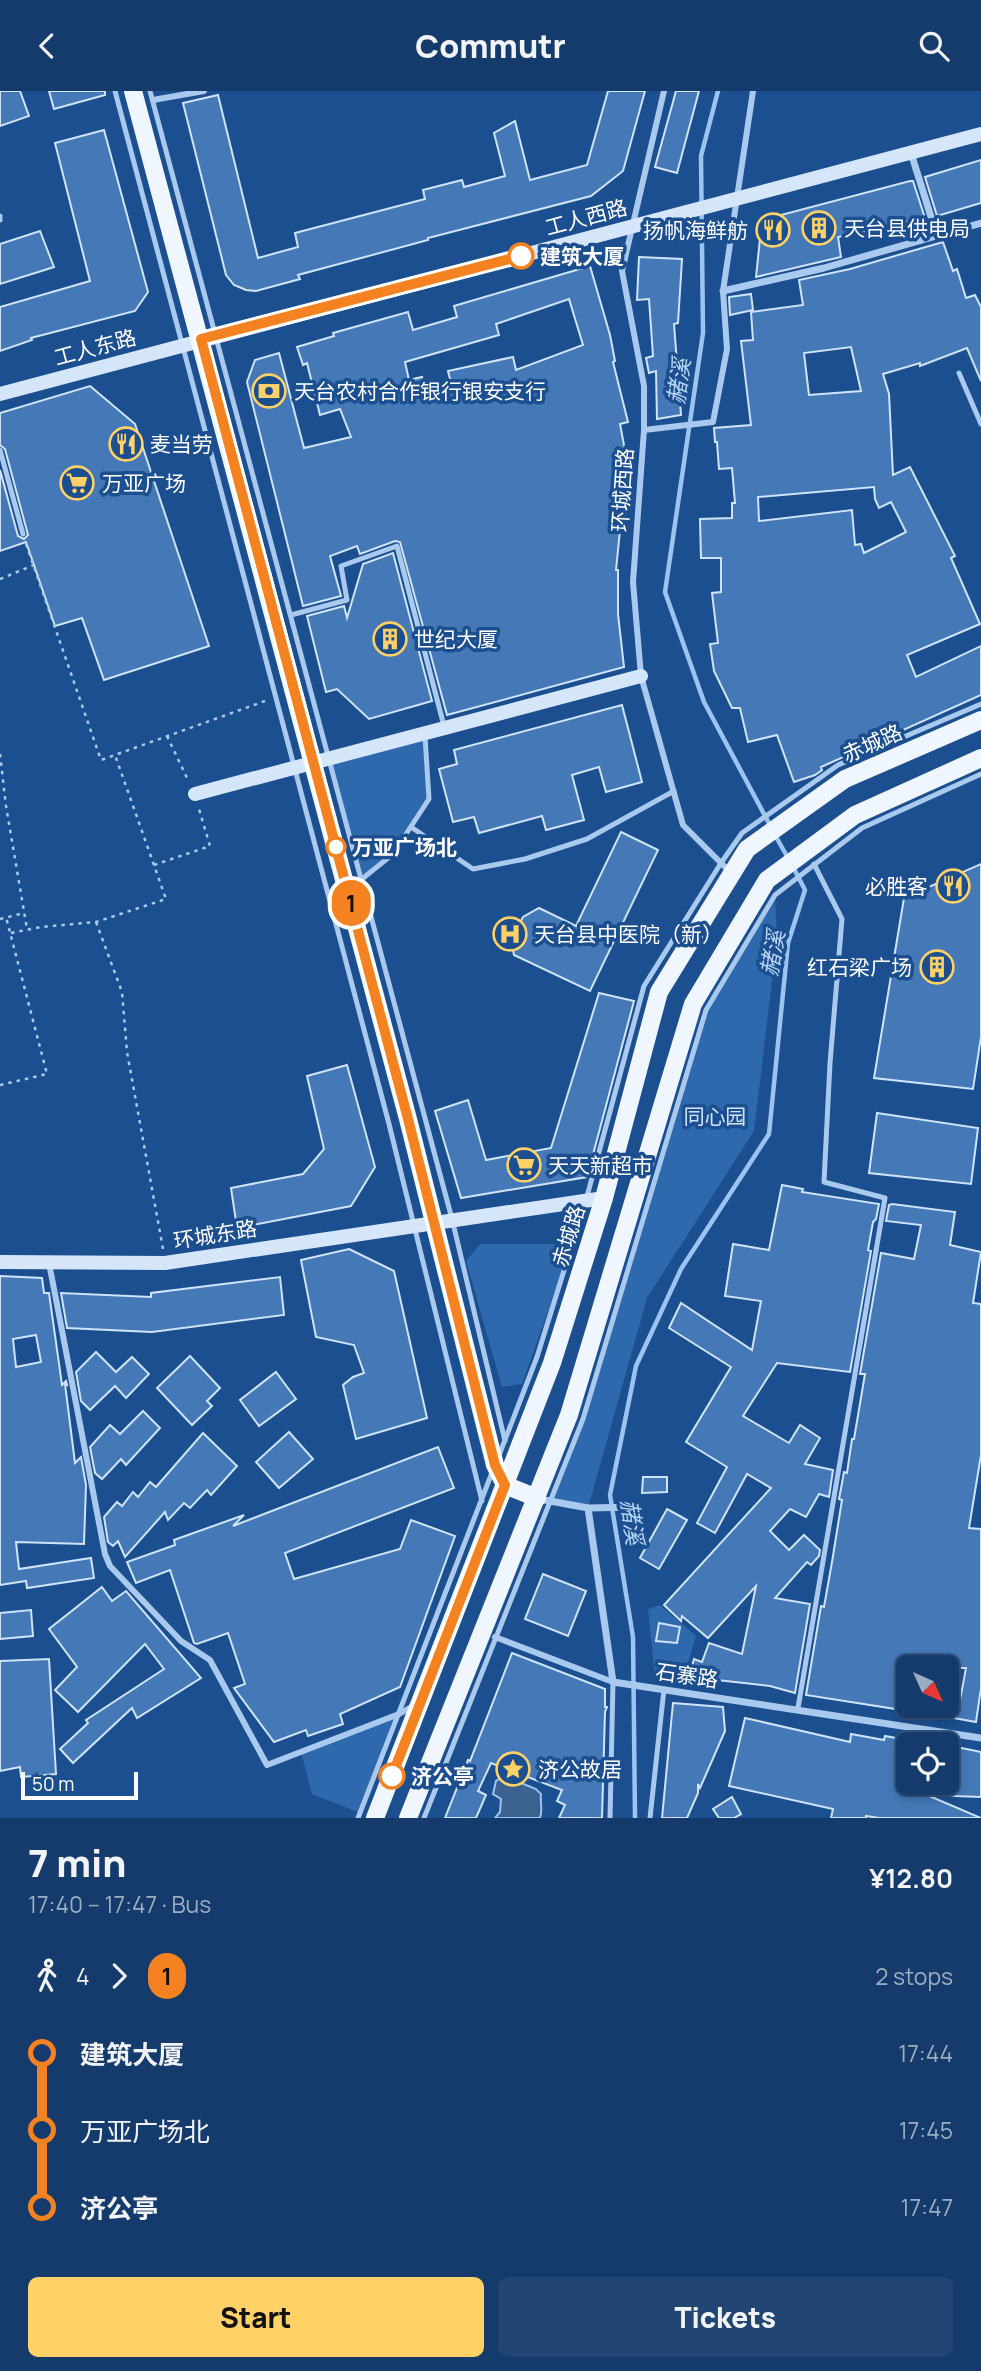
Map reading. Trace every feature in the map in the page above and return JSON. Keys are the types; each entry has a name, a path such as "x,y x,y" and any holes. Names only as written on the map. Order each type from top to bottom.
{"main road":[{"path":"133,91 209,337 322,761 425,1223 495,1465 505,1485 544,1499"},
{"name":"工人西路","path":"209,337 981,134"},
{"name":"工人东路","path":"0,394 209,337"},
{"path":"195,795 641,676"},
{"name":"赤城路","path":"375,1818 552,1363 595,1199 659,992 726,868 745,841 792,808 845,779 981,720"},
{"path":"408,1818 544,1499 693,1004 771,887 811,857 855,815 981,758"},
{"name":"环城东路","path":"0,1262 165,1263 595,1199"}],"street":[{"path":"153,100 204,91"},
{"name":"环城西路","path":"664,91 622,271 644,386 644,430 633,582 641,676 683,825 726,868"},
{"path":"644,430 713,422 727,349 723,291 753,91"},
{"path":"911,153 937,236"},
{"path":"723,291 824,268 981,223"},
{"path":"49,1262 103,1545 110,1566 181,1641 210,1660 267,1765 399,1714 421,1702"},
{"path":"544,1499 588,1508 638,1507"},
{"path":"495,1637 613,1682 588,1508"},
{"name":"石寨路","path":"613,1682 798,1708 981,1738"}],"lane":[{"path":"115,91 296,769 425,1223 482,1501"},
{"path":"150,91 209,337 291,615 322,761 362,879 452,1219 505,1441"},
{"path":"959,373 981,424"},
{"path":"0,450 23,534"},
{"path":"291,615 347,600 341,566 397,546 444,729"},
{"path":"792,808 838,765 981,704"},
{"path":"362,879 393,854 429,799 425,734"},
{"path":"798,1708 886,1198 824,1182 830,1063 842,919 811,857 862,828 981,774"},
{"path":"411,827 473,869 525,859 587,839 674,791"},
{"path":"358,1818 505,1441 595,1199"},
{"path":"424,1818 495,1637 544,1499"},
{"path":"610,1818 613,1682"},
{"path":"650,1818 664,1689"}],"path":[{"path":"23,534 101,760 277,696"},
{"path":"0,579 34,565"},
{"path":"154,865 210,846 195,795 167,736"},
{"path":"0,754 27,929"},
{"path":"11,933 96,922 166,899 115,755"},
{"path":"0,919 24,912"},
{"path":"0,1086 47,1074 6,917"},
{"path":"96,922 121,992 127,1052 165,1263"}],"green space":[{"path":"425,734 429,799 393,854 362,879 329,760"},
{"name":"同心园","path":"775,895 777,940 754,1131 647,1298 588,1508 550,1501 583,1419 706,1010"},
{"path":"480,1244 572,1244 522,1384 502,1387 466,1261"},
{"path":"660,1605 696,1636 683,1680 655,1677 648,1609"},
{"path":"399,1714 360,1813 312,1794 301,1752"}],"shaded area":[{"path":"504,1776 536,1789 541,1794 540,1818 495,1818 500,1812 501,1799 493,1794 496,1781"}],"building":[{"path":"0,91 20,91 29,116 0,126"},
{"path":"49,91 105,91 105,95 54,109"},
{"path":"608,91 645,91 623,171 591,196 428,238 298,275 300,279 256,291 234,285 226,275 183,103 218,95 258,258 298,247 295,233 425,199 423,190 462,180 464,187 505,176 494,133 515,121 530,180 587,165"},
{"path":"676,91 699,91 677,173 655,167"},
{"path":"104,130 148,292 135,311 31,338 32,340 0,351 0,307 90,281 55,143"},
{"path":"981,160 981,203 937,216 925,177"},
{"name":"天台县供电局","path":"913,181 925,218 838,237 841,257 756,277 762,220"},
{"path":"40,231 54,267 0,284 0,244"},
{"path":"943,242 953,271 957,269 966,298 975,295 981,307 981,381 967,348 920,366 920,363 883,374 889,394 893,475 910,467 955,556 951,558 980,624 907,655 916,677 981,646 981,695 821,767 822,770 815,775 794,782 777,735 748,742 740,708 732,708 714,671 710,644 718,643 712,593 721,592 721,558 701,558 700,519 732,518 732,503 735,503 732,468 719,469 714,428 751,425 741,341 753,340 751,312 803,305 799,280 850,269","holes":["851,347 861,391 809,395 804,353","874,487 879,508 891,502 906,532 864,553 861,544 855,545 852,510 759,521 758,497"]},
{"path":"639,257 682,259 678,323 674,324 681,415 657,419 656,371 649,373 646,358 653,356 649,299 637,300"},
{"path":"590,266 610,335 613,362 628,422 620,424 627,461 616,570 624,667 447,715 400,542 395,541 360,554 357,546 330,556 341,596 303,606 247,382 255,360 279,353 304,448 351,437 340,409 320,415 307,363 303,365 297,347 334,336 333,333 408,312 413,330 457,317 454,306","holes":["569,299 583,345 516,370 513,357 448,371 451,383 427,392 422,377 409,380 405,362 499,335 496,324"]},
{"path":"751,294 753,310 730,315 729,297"},
{"name":"万亚广场","path":"90,386 135,424 209,646 104,680 82,618 55,626 26,542 0,551 0,470 18,536 24,539 28,535 5,449 0,445 0,413"},
{"path":"393,553 432,701 369,719 337,689 326,692 307,616 344,606 347,618 363,564"},
{"path":"622,705 642,782 606,792 599,767 572,775 584,820 546,830 542,816 479,833 474,817 453,822 439,769 457,764 454,750"},
{"path":"621,832 658,850 590,991 514,955 511,940 523,917 539,908 576,926"},
{"name":"红石梁广场","path":"981,864 981,1037 973,1089 874,1078 904,898"},
{"path":"599,993 634,1001 587,1177 461,1198 435,1111 468,1100 486,1160 551,1148"},
{"path":"347,1065 375,1167 351,1206 237,1228 231,1188 303,1174 324,1149 307,1076"},
{"path":"877,1113 978,1128 971,1184 869,1173"},
{"path":"782,1185 803,1189 802,1192 879,1204 868,1250 871,1251 850,1372 777,1363 743,1416 789,1443 800,1425 820,1438 805,1464 833,1470 829,1497 819,1494 806,1517 790,1509 770,1531 789,1550 804,1535 820,1550 819,1556 811,1565 807,1562 775,1598 810,1604 795,1693 770,1686 717,1680 690,1673 694,1659 702,1662 709,1643 742,1654 756,1586 708,1638 682,1616 681,1621 664,1605 771,1488 747,1474 715,1533 697,1523 727,1467 686,1442 731,1367 669,1328 681,1303 752,1350 761,1301 725,1296 733,1244 769,1250"},
{"path":"889,1205 955,1212 950,1245 981,1252 973,1303 981,1304 981,1455 969,1528 981,1529 981,1688 976,1722 959,1719 966,1668 959,1668 959,1655 896,1655 896,1709 806,1695 821,1606 824,1607 832,1562 844,1472 847,1473 854,1439 865,1374 860,1374 881,1253 914,1259 921,1225 886,1221"},
{"path":"349,1249 394,1271 427,1418 356,1439 343,1385 364,1373 354,1345 316,1337 301,1260"},
{"path":"0,1276 42,1278 44,1293 49,1293 62,1385 66,1381 67,1385 65,1384 75,1463 81,1457 86,1485 84,1544 16,1542 19,1569 91,1558 94,1578 27,1588 26,1581 0,1585","holes":["36,1335 41,1362 16,1367 13,1339"]},
{"path":"280,1277 284,1315 152,1332 67,1328 61,1293 151,1297 151,1293"},
{"path":"96,1352 116,1372 132,1357 149,1374 126,1398 115,1386 90,1410 81,1401 76,1372"},
{"path":"190,1356 220,1388 207,1401 212,1406 192,1425 157,1388"},
{"path":"276,1372 296,1399 259,1426 240,1400"},
{"path":"143,1411 160,1428 126,1465 121,1459 102,1479 95,1473 90,1447 110,1425 120,1434"},
{"path":"289,1432 313,1459 279,1488 256,1462"},
{"path":"203,1433 237,1466 211,1495 207,1490 190,1508 184,1503 168,1520 165,1512 125,1557 118,1541 113,1546 108,1542 104,1517 117,1502 122,1506 133,1492 138,1497 150,1482 156,1487"},
{"path":"438,1447 454,1488 285,1553 294,1579 400,1549 411,1520 455,1536 400,1687 340,1714 343,1724 308,1736 306,1730 274,1742 234,1688 245,1684 228,1633 194,1643 170,1570 136,1583 127,1562 175,1545 174,1540 244,1515 233,1526"},
{"path":"643,1477 667,1477 667,1492 642,1493"},
{"path":"667,1509 687,1520 659,1569 640,1558"},
{"path":"543,1574 586,1591 568,1636 525,1619"},
{"path":"102,1587 112,1601 126,1591 201,1678 137,1718 132,1708 73,1763 60,1749 88,1723 86,1720 164,1669 145,1644 78,1712 55,1690 77,1667 49,1629"},
{"path":"31,1610 33,1636 0,1639 0,1613"},
{"path":"659,1623 680,1627 677,1643 656,1641"},
{"path":"512,1653 605,1689 607,1707 602,1818 559,1818 565,1805 557,1801 562,1790 491,1763 478,1791 486,1795 476,1818 445,1818"},
{"path":"49,1659 56,1774 21,1777 20,1767 0,1771 0,1661"},
{"path":"673,1703 723,1707 725,1731 700,1788 698,1784 698,1793 687,1818 662,1818"},
{"path":"745,1718 850,1742 851,1734 884,1740 885,1736 896,1738 896,1795 927,1795 981,1818 831,1818 833,1809 729,1786"},
{"path":"959,1747 981,1752 981,1797 927,1795 959,1795"},
{"path":"732,1797 741,1814 734,1818 719,1818 713,1809"}],"waterway":[{"name":"赭溪","path":"718,91 701,156 703,333 665,592 704,702 771,827"},
{"name":"赭溪","path":"775,835 788,858"},
{"name":"赭溪","path":"635,1818 633,1637 610,1495 636,1366 681,1269 769,1134 788,943 805,890 792,865"}],"bus line":[{"name":"1","path":"392,1776 505,1485 495,1465 408,1119 201,339 521,256"}],"place":[{"name":"天台县供电局","path":"819,228"},
{"name":"扬帆海鲜舫","path":"773,230"},
{"name":"建筑大厦","path":"521,256"},
{"name":"天台农村合作银行银安支行","path":"269,391"},
{"name":"麦当劳","path":"126,444"},
{"name":"万亚广场","path":"77,483"},
{"name":"世纪大厦","path":"390,639"},
{"name":"万亚广场北","path":"336,847"},
{"name":"必胜客","path":"953,886"},
{"name":"天台县中医院（新）","path":"510,934"},
{"name":"红石梁广场","path":"937,967"},
{"name":"天天新超市","path":"524,1165"},
{"name":"济公故居","path":"513,1769"},
{"name":"济公亭","path":"392,1776"}]}
